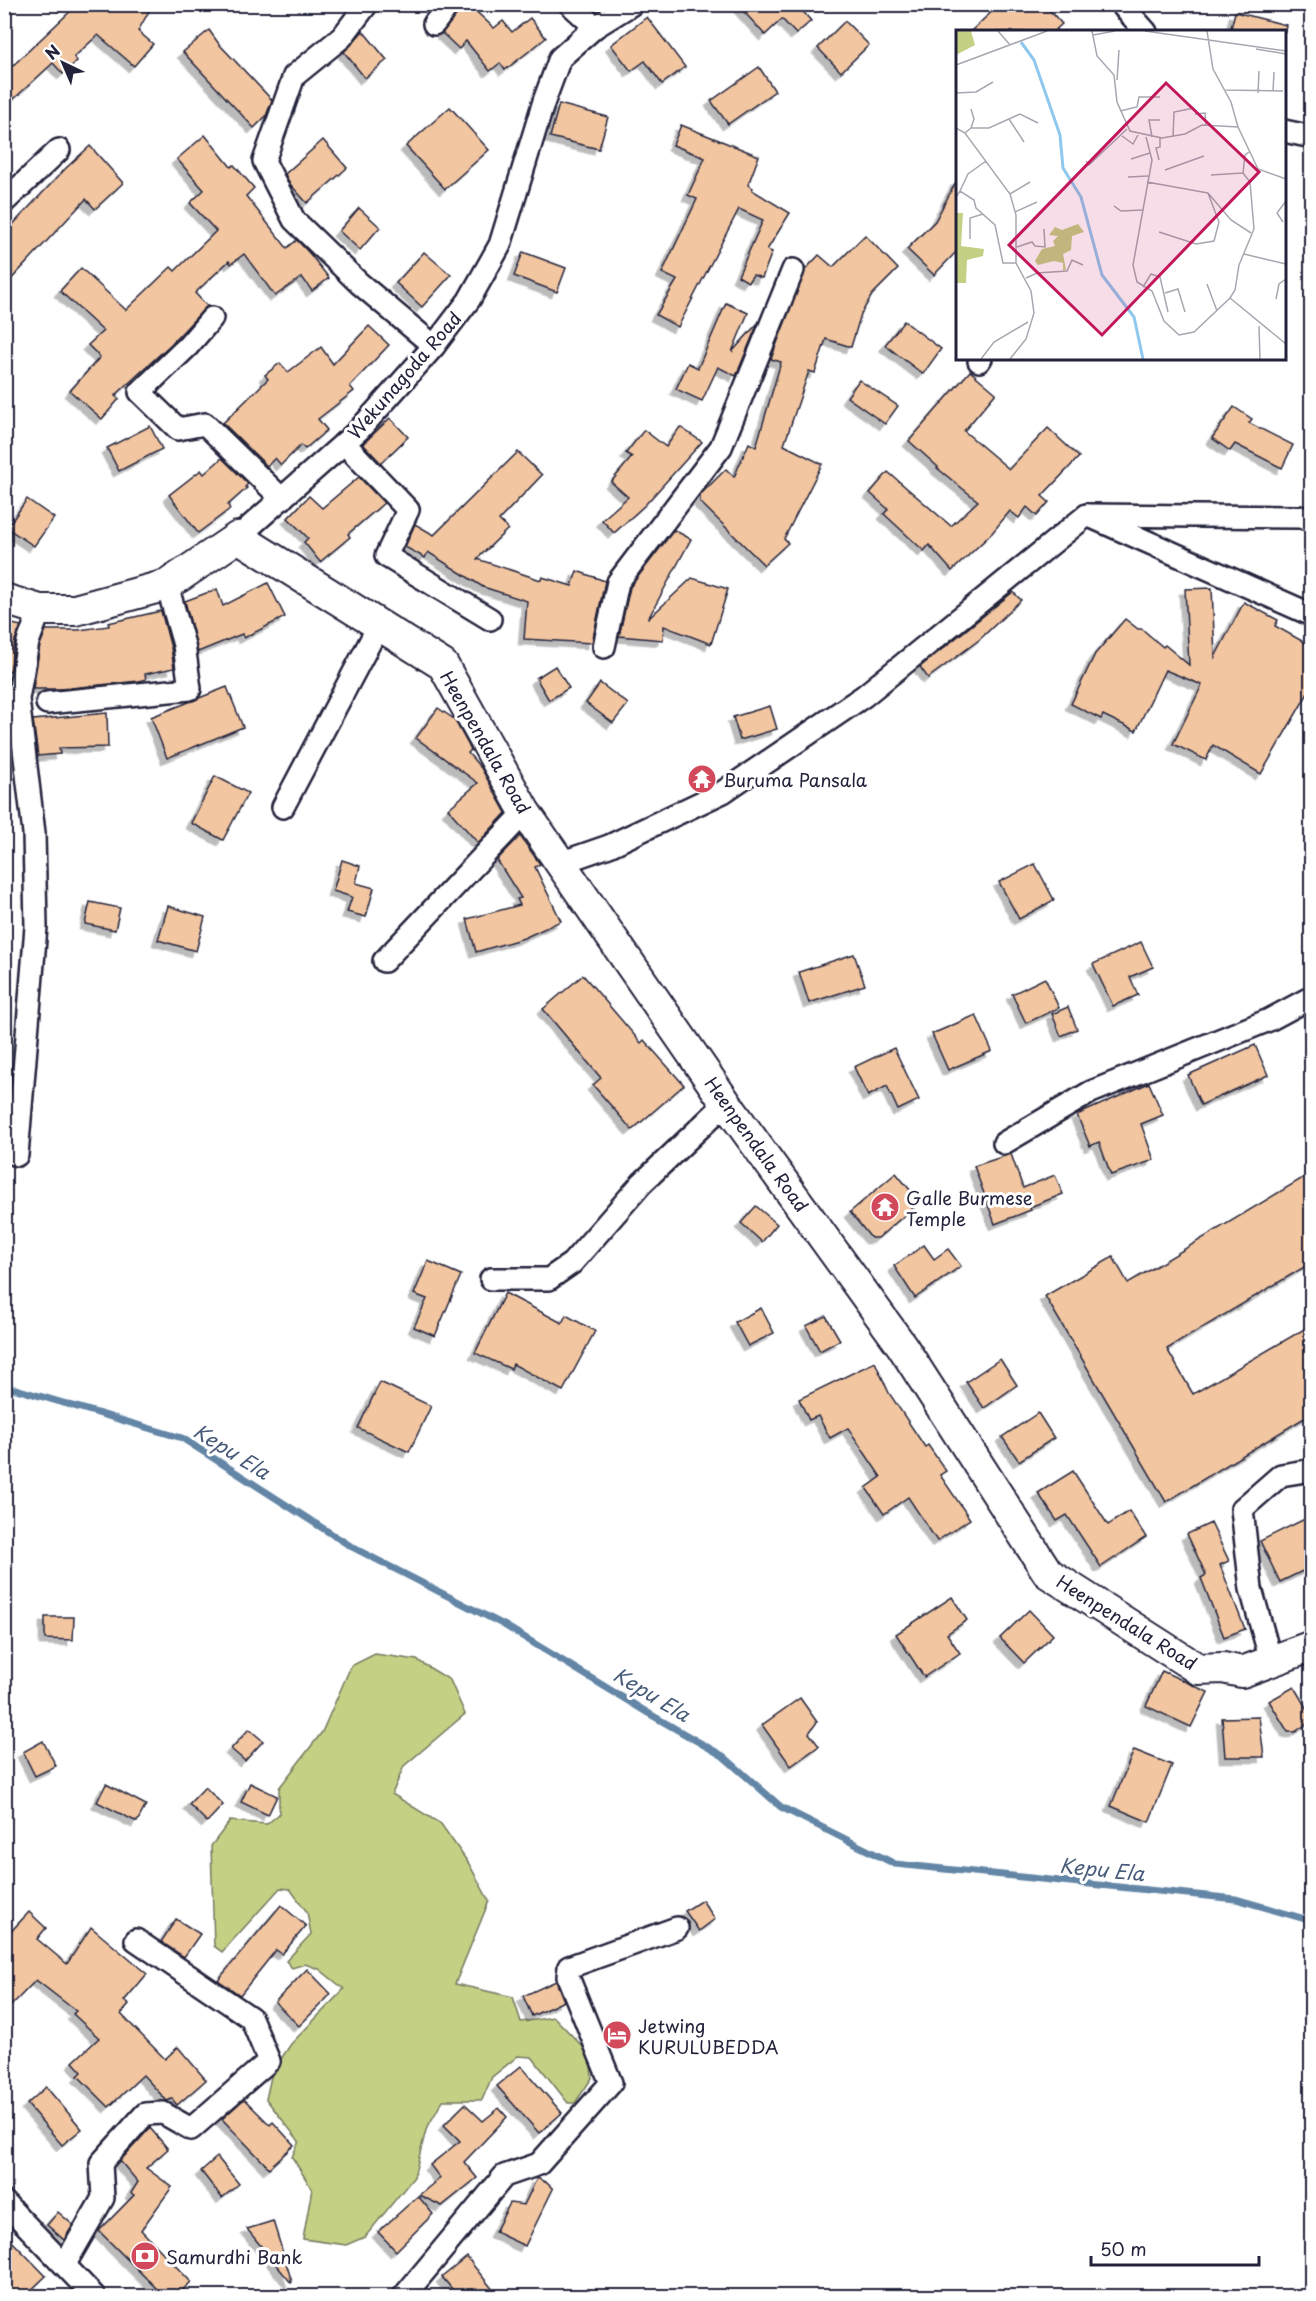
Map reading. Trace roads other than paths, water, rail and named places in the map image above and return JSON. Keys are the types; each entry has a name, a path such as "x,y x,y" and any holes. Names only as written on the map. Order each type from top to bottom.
{"street":[{"path":"367,4 342,37 294,76 264,161 294,220 359,283 434,346"},
{"path":"434,24 449,4"},
{"path":"570,4 595,27"},
{"name":"Wekunagoda Road","path":"238,537 359,430 434,346 469,300 500,245 543,101 560,58 595,27 632,4"},
{"path":"1121,4 1144,30"},
{"path":"1286,131 1311,137"},
{"path":"4,202 59,150"},
{"path":"604,647 618,582 721,447 793,270"},
{"path":"212,318 188,346 140,392 178,429 205,424 282,499"},
{"path":"344,443 408,510 386,556 490,619"},
{"path":"560,863 609,846 723,792 864,696 1087,515 1300,517 1311,520"},
{"path":"1087,515 1311,615"},
{"path":"4,599 40,610 75,610 167,585 238,537"},
{"name":"Heenpendala Road","path":"238,537 443,665 525,813 726,1103 902,1346 1048,1573 1198,1669 1223,1668 1242,1672 1311,1646"},
{"path":"47,703 190,689 184,645 167,585"},
{"path":"4,1151 17,1155 36,927 34,833 18,699 28,642 40,610"},
{"path":"282,807 379,625"},
{"path":"384,961 525,813"},
{"path":"1004,1143 1091,1092 1269,1020 1311,997"},
{"path":"491,1279 549,1279 572,1263 642,1183 726,1103"},
{"path":"1271,1661 1251,1589 1242,1509 1281,1475 1311,1470"},
{"path":"404,2296 504,2176 539,2164 611,2083 568,1977 569,1966 676,1928"},
{"path":"65,2264 104,2198 101,2163 145,2114 164,2113 191,2129 269,2061 251,2018 136,1941"},
{"path":"4,2202 94,2296"}],"waterway":[{"name":"Kepu Ela","path":"4,1389 16,1389 182,1438 352,1547 504,1625 723,1756 781,1807 895,1864 1236,1899 1312,1921"}],"place":[{"name":"Buruma Pansala","path":"702,779"},
{"name":"Galle Burmese Temple","path":"885,1207"},
{"name":"Jetwing KURULUBEDDA","path":"617,2035"},
{"name":"Samurdhi Bank","path":"145,2256"}]}
